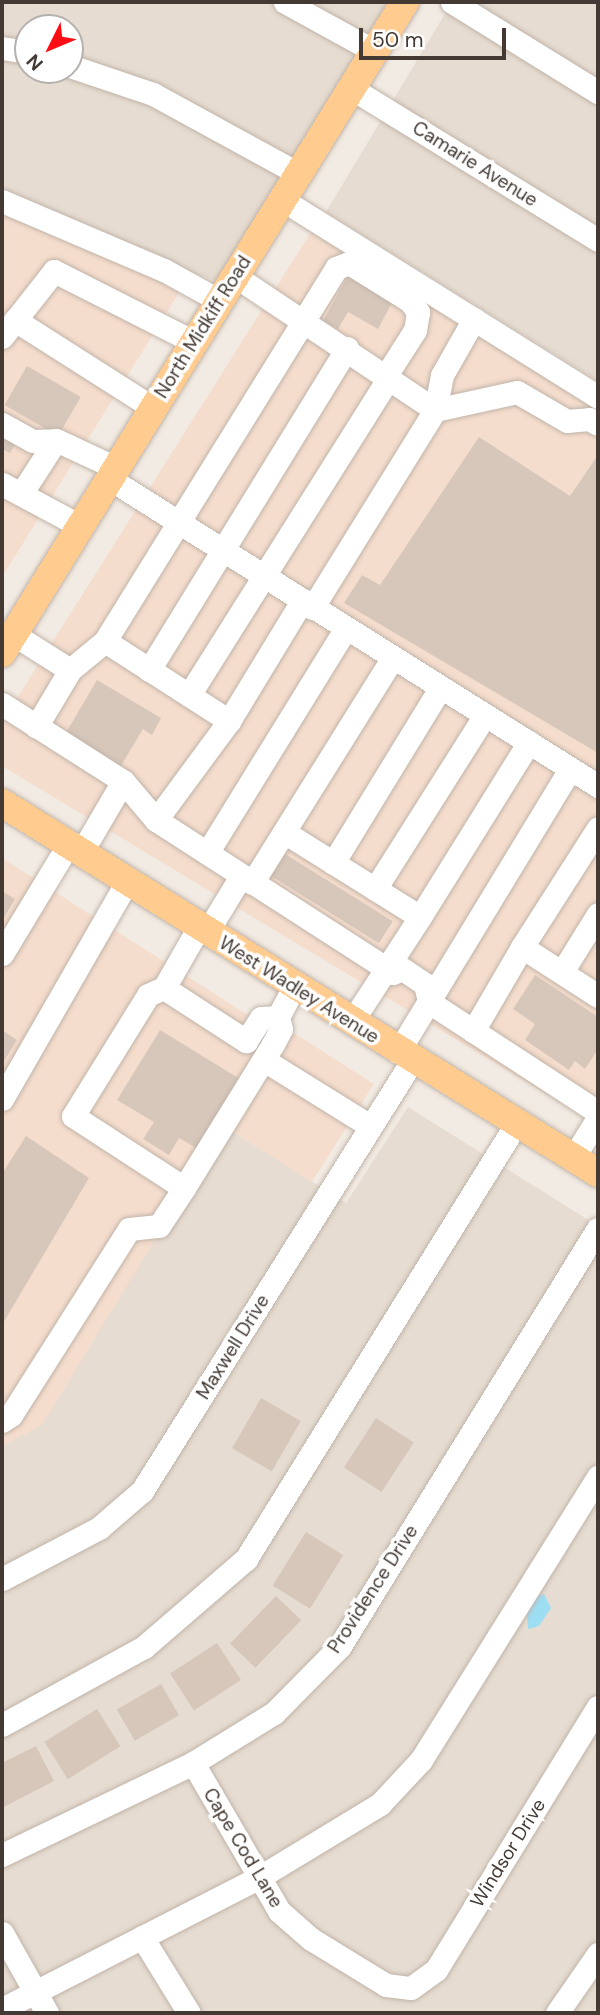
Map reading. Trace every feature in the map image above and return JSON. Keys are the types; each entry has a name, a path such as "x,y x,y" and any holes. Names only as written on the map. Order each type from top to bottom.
{"main road":[{"name":"North Midkiff Road","path":"7,643 405,2"},
{"name":"West Wadley Avenue","path":"2,803 351,1023 598,1173"}],"street":[{"path":"285,2 374,51"},
{"path":"452,2 598,92"},
{"path":"84,71 152,94 299,174"},
{"name":"Camarie Avenue","path":"351,88 598,240"},
{"path":"283,200 598,397"},
{"path":"2,201 164,270 220,301"},
{"path":"36,727 71,670 105,641 336,268 349,263 410,301 418,312 415,330 189,695"},
{"path":"153,408 8,329 54,271 194,342"},
{"path":"235,276 388,375 435,410 517,392 567,421 589,419 598,424"},
{"path":"156,820 229,721 435,410 442,375 474,319"},
{"path":"149,670 347,348"},
{"path":"2,424 33,440 56,440 113,474 178,523 263,578 598,786"},
{"path":"56,440 7,486 80,526"},
{"path":"206,853 346,628"},
{"path":"105,641 229,721"},
{"path":"7,643 71,670"},
{"path":"184,1188 73,1116 148,995 164,988 203,930 284,832 393,657"},
{"path":"333,863 441,687"},
{"path":"2,704 123,781 156,820 393,973 401,968 425,984 429,1002 598,1112"},
{"path":"375,889 485,715"},
{"path":"351,1023 529,742"},
{"name":"Maxwell Drive","path":"2,1579 99,1528 142,1491 370,1126 429,1002 570,769"},
{"path":"2,954 123,781"},
{"path":"473,1031 522,947 598,828"},
{"path":"284,832 420,917"},
{"path":"2,1099 127,881"},
{"path":"562,972 598,914"},
{"path":"522,947 598,996"},
{"path":"2,1421 11,1415 129,1229 159,1226 264,1060 281,1029 278,1017 294,987"},
{"path":"164,988 246,1041 261,1018 278,1017"},
{"path":"264,1060 370,1126"},
{"path":"573,1158 598,1118"},
{"path":"2,1725 144,1647 246,1559 516,1124"},
{"name":"Providence Drive","path":"2,1855 193,1763 274,1713 340,1646 598,1228"},
{"path":"2,2009 258,1878 380,1804 415,1767 598,1477"},
{"name":"Windsor Drive","path":"408,1987 420,1985 436,1970 598,1707"},
{"name":"Cape Cod Lane","path":"193,1763 279,1911 311,1939 386,1985 408,1987"},
{"path":"2,1933 47,2013"},
{"path":"142,1937 189,2013"},
{"path":"556,2013 598,1954"}],"shaded area":[{"path":"2,2 397,2 225,284 2,206"},
{"path":"452,2 598,2 598,381 326,212"},
{"path":"2,211 187,280 2,577"},
{"path":"313,229 598,407 598,1113 593,1122 2,766 2,722"},
{"path":"2,858 279,1035 286,1028 374,1084 312,1182 224,1126 42,1425 2,1446"},
{"path":"408,1107 598,1226 598,2013 2,2013 2,1438 224,1126 346,1203"}],"water":[{"path":"544,1594 551,1608 539,1626 528,1629 527,1613 535,1597"}],"building":[{"path":"349,274 394,299 378,329 348,312 338,329 323,321"},
{"path":"27,366 81,397 58,436 4,405"},
{"path":"5,437 16,443 10,453 2,449"},
{"path":"479,437 570,496 598,455 598,753 344,603 362,575 380,585"},
{"path":"97,680 161,718 152,735 143,729 119,769 64,736"},
{"path":"285,854 393,921 379,943 271,876"},
{"path":"2,891 15,899 2,921"},
{"path":"535,975 598,1017 598,1049 585,1069 575,1061 569,1070 525,1040 535,1024 513,1009"},
{"path":"2,1030 17,1040 2,1064"},
{"path":"160,1030 240,1079 198,1149 179,1138 169,1155 143,1139 154,1122 117,1100"},
{"path":"26,1136 89,1178 2,1325 2,1174"},
{"path":"261,1398 301,1421 272,1471 232,1448"},
{"path":"376,1418 414,1443 382,1492 344,1467"},
{"path":"306,1532 343,1555 310,1609 273,1585"},
{"path":"276,1596 301,1620 255,1668 230,1643"},
{"path":"217,1643 241,1680 194,1710 170,1673"},
{"path":"161,1684 179,1715 135,1741 117,1710"},
{"path":"97,1709 120,1746 68,1779 44,1742"},
{"path":"36,1746 54,1781 2,1808 2,1763"}]}
